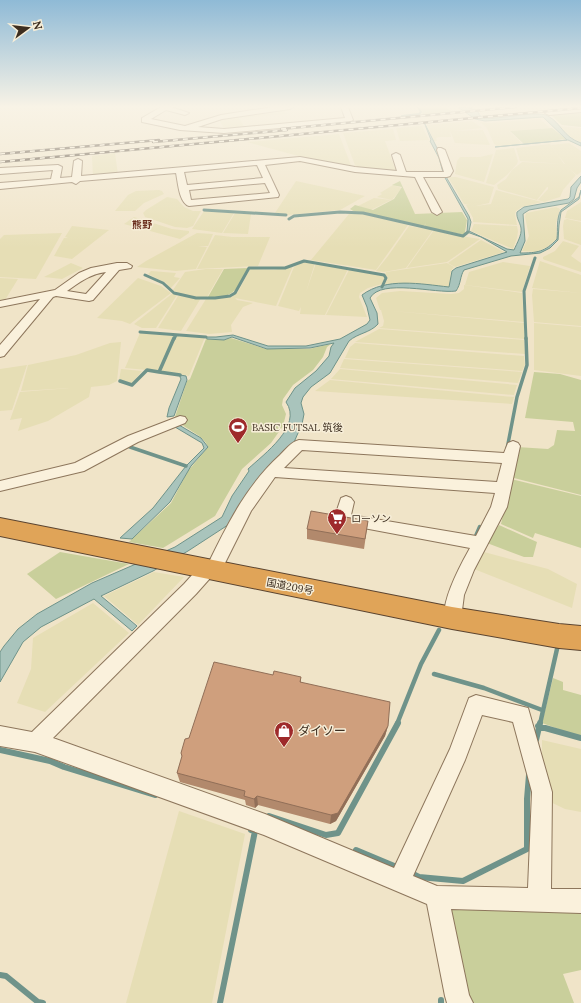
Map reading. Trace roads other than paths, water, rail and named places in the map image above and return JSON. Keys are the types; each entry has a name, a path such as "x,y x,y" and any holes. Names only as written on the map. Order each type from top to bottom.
{"highway":[{"name":"国道209号","path":"0,527 452,618 559,636 581,638"}],"street":[{"path":"0,186 25,188 55,182 300,159 346,169 418,175 447,174 449,171 442,154"},
{"path":"396,155 402,174"},
{"path":"76,181 78,161"},
{"path":"179,170 187,201 190,203 275,195 260,162"},
{"path":"0,171 24,166 59,163 55,182"},
{"path":"418,175 437,212"},
{"path":"184,188 268,180"},
{"path":"0,304 52,294 88,298 122,266 95,270 83,275 52,294 0,353"},
{"path":"0,486 79,467 133,439 180,420"},
{"path":"35,742 210,570 258,488 271,472 299,445 511,452 499,507 480,542 456,595 452,618"},
{"path":"271,472 503,488"},
{"path":"346,502 337,518 480,542"},
{"path":"399,881 458,753 476,704 521,715 542,792 539,900"},
{"path":"0,736 35,742 265,825 436,897 581,901"},
{"path":"436,897 456,996 460,1003"}],"water":[{"path":"437,154 439,154 445,175 469,216 471,222 469,231 507,249 514,250 521,231 517,212 524,207 568,199 570,197 571,187 581,176 581,182 577,188 574,199 569,203 529,210 523,214 525,241 520,253 531,253 549,247 557,239 559,213 579,197 581,190 579,199 561,212 558,240 550,248 540,253 511,256 464,270 456,291 397,288 385,289 376,292 370,298 377,313 378,324 349,341 330,373 311,387 303,397 301,403 304,414 302,424 291,449 231,523 188,551 153,571 101,596 137,626 132,631 94,599 41,627 23,642 0,682 0,652 18,629 37,614 92,583 175,547 222,517 232,496 249,471 248,469 272,448 286,430 290,411 286,402 295,388 316,371 329,356 331,347 334,343 310,348 267,349 232,337 224,340 207,339 206,337 233,335 268,346 306,346 340,339 367,324 370,320 362,295 371,289 404,283 449,287 452,271 456,268 507,252 481,237 467,232 468,219 444,176"},
{"path":"180,375 186,376 187,380 174,416 167,417 169,408 181,379"},
{"path":"179,425 201,438 208,447 191,466 170,502 132,539 120,538 153,508 186,466 204,448 202,443 175,427"}],"waterway":[{"path":"204,210 286,215"},
{"path":"289,219 294,216 340,212 363,213 463,236 468,232"},
{"path":"526,339 524,291 535,258"},
{"path":"145,275 163,283 174,293 196,298 215,298 230,296 235,293 249,268 285,268 304,261 384,275 386,278 382,287"},
{"path":"140,332 206,337"},
{"path":"174,339 176,335"},
{"path":"159,372 174,338"},
{"path":"507,449 517,397 527,365 526,338"},
{"path":"120,381 132,385 147,370 159,372"},
{"path":"159,372 180,375"},
{"path":"130,447 186,466"},
{"path":"474,541 480,527"},
{"path":"397,724 421,664 439,630"},
{"path":"540,724 557,649"},
{"path":"434,674 484,688 542,710"},
{"path":"269,816 326,835 338,833 398,723"},
{"path":"536,740 539,726"},
{"path":"539,726 581,738"},
{"path":"0,750 50,761 64,767 155,795"},
{"path":"409,872 419,877 463,881 527,849 527,799 529,775"},
{"path":"220,1003 255,831 251,830"},
{"path":"356,850 399,868"},
{"path":"0,975 6,976 38,1002 43,1003"}],"railway":[{"path":"0,162 88,154"}],"place":[{"name":"BASIC FUTSAL 筑後","path":"238,444"},
{"name":"ローソン","path":"337,535"},
{"name":"ダイソー","path":"284,748"}],"district":[{"name":"熊野","path":"142,224"}]}
